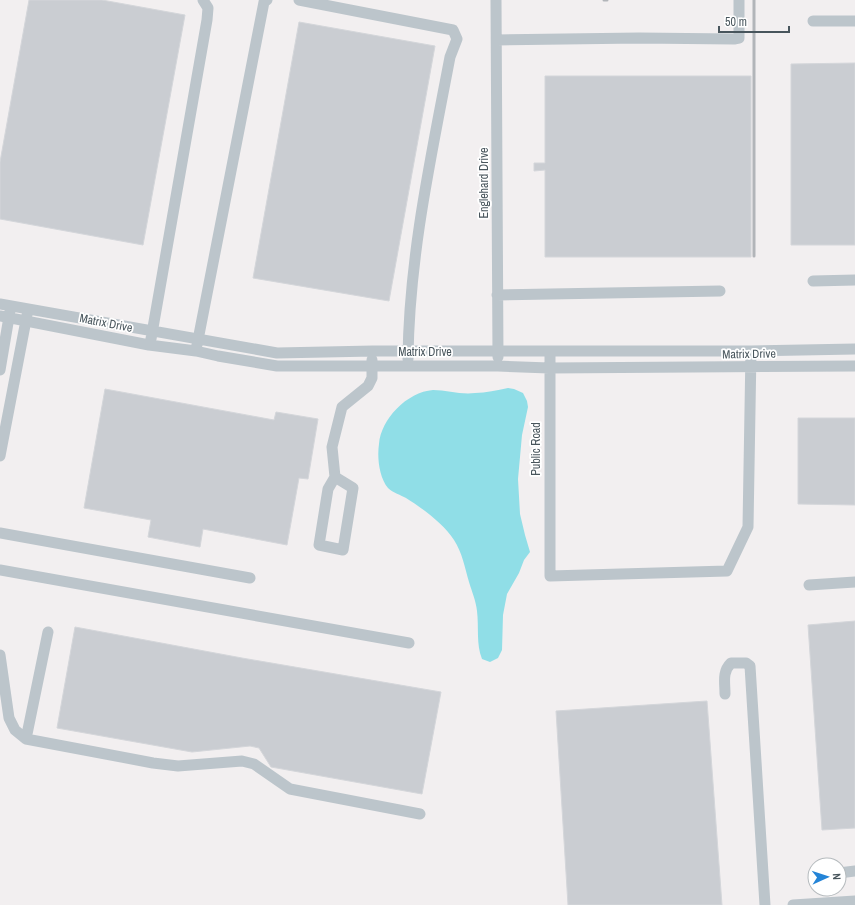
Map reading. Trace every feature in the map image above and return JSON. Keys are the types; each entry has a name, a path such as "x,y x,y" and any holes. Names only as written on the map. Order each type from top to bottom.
{"street":[{"path":"149,345 207,20 208,8 203,0"},
{"path":"196,351 262,10 264,2 267,0"},
{"path":"299,0 453,30 457,39 450,57 420,221 413,270 408,366"},
{"name":"Englehard Drive","path":"496,0 498,366"},
{"path":"497,40 638,38 734,39 739,38 739,0"},
{"path":"813,21 855,20"},
{"path":"813,281 855,280"},
{"path":"497,295 720,291"},
{"path":"0,370 5,305"},
{"name":"Matrix Drive","path":"5,305 277,353 373,351 751,351 855,349"},
{"path":"0,456 28,309"},
{"name":"Matrix Drive","path":"4,317 149,345 196,351 277,366 372,365 549,368 855,366"},
{"path":"335,477 353,488 343,550 319,545 328,489 335,477 332,447 342,407 368,386 372,378 373,351"},
{"name":"Public Road","path":"550,351 550,576 727,571 748,527 750,367"},
{"path":"750,367 751,351"},
{"path":"0,533 250,578"},
{"path":"0,570 409,643"},
{"path":"809,585 855,582"},
{"path":"26,739 48,632"},
{"path":"0,655 9,718 15,730 26,739 153,763 178,766 242,761 254,764 290,789 420,814"},
{"path":"725,694 724,674 728,666 731,663 746,663 750,666 754,705 765,905"},
{"path":"793,905 855,901"}],"water":[{"path":"508,388 523,393 528,407 522,435 518,479 520,514 530,552 524,560 519,573 507,594 503,615 502,650 498,658 490,662 482,659 480,653 476,604 457,545 445,528 426,511 388,488 381,473 378,449 381,435 390,416 405,401 414,396 433,390 470,393 487,392"}],"building":[{"path":"29,0 102,0 185,15 143,245 0,219 0,162"},
{"path":"299,22 435,46 389,301 253,278"},
{"path":"855,63 855,245 791,245 791,64"},
{"path":"545,76 751,76 751,257 545,257 545,170 534,171 534,163 545,163"},
{"path":"105,389 274,420 276,412 318,419 308,479 299,478 287,545 203,529 200,547 148,537 151,520 84,508"},
{"path":"798,418 855,418 855,505 798,504"},
{"path":"855,621 855,828 822,830 808,625"},
{"path":"75,627 242,658 441,692 422,794 271,767 259,748 250,746 192,752 57,728"},
{"path":"707,701 722,905 568,905 556,711"}],"railway":[{"path":"754,0 754,256"}]}
